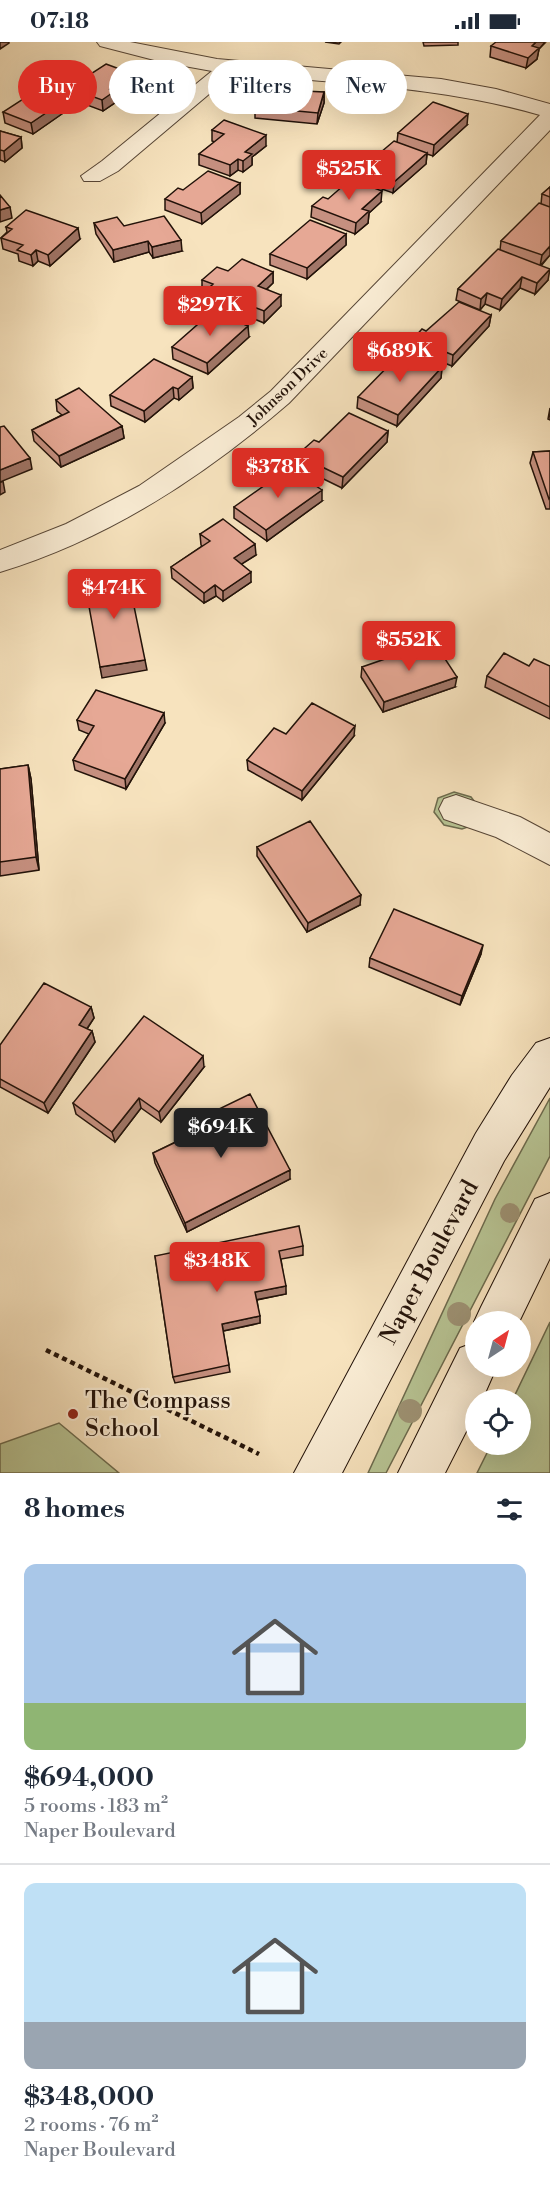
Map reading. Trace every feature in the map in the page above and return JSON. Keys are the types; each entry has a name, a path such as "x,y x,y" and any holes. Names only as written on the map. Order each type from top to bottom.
{"street":[{"path":"107,42 165,58 208,65"},
{"path":"313,74 436,83 479,90 550,111"},
{"path":"92,176 110,166 208,85"},
{"name":"Johnson Drive","path":"0,561 88,525 136,501 200,462 236,436 280,396 550,117"},
{"path":"456,809 508,827 550,850"},
{"name":"Naper Boulevard","path":"317,1473 490,1147 526,1088 550,1056"},
{"path":"502,1311 550,1214"},
{"path":"421,1473 469,1377"}],"path":[{"path":"46,1350 259,1454"}],"green space":[{"path":"454,792 471,797 478,806 468,827 462,829 444,825 434,812 438,798"},
{"path":"550,1098 550,1156 470,1311 465,1311 465,1320 386,1473 368,1473 495,1199"},
{"path":"550,1322 550,1473 477,1473 486,1455 531,1455 531,1389 518,1389 524,1377 531,1377 531,1362"},
{"path":"59,1423 119,1473 0,1473 0,1444"}],"building":[{"path":"496,42 536,42 532,46 539,48 528,58 491,46"},
{"path":"106,64 109,65 109,95 102,100 97,98 97,70"},
{"path":"313,91 324,92 318,113 313,113"},
{"path":"18,102 18,114 44,114 31,123 3,112"},
{"path":"433,102 468,114 434,145 398,133"},
{"path":"224,120 266,135 245,152 252,154 243,161 238,159 230,165 199,154 224,134 212,130"},
{"path":"0,131 21,137 4,151 0,150"},
{"path":"394,141 427,153 394,182 360,170"},
{"path":"208,171 240,183 201,213 165,199 178,188 183,190"},
{"path":"351,179 382,191 362,209 369,211 356,223 312,206 323,197 328,199"},
{"path":"550,187 550,197 542,194"},
{"path":"0,195 10,207 0,210"},
{"path":"539,203 550,207 550,246 542,255 501,241"},
{"path":"26,210 78,228 48,255 36,250 31,255 17,250 23,245 1,238 12,229 6,227"},
{"path":"164,216 181,240 152,247 148,241 113,250 94,223 117,217 124,226"},
{"path":"310,220 346,234 307,268 270,254"},
{"path":"498,249 550,269 537,283 522,277 502,299 487,293 481,299 458,289"},
{"path":"242,259 273,272 258,286 281,295 264,311 208,289 213,284 202,280 217,267 228,271"},
{"path":"459,302 491,315 453,355 413,339 422,329 426,331"},
{"path":"213,311 248,326 207,363 172,347"},
{"path":"403,351 442,367 398,415 358,397"},
{"path":"154,359 192,377 178,389 173,387 144,411 110,395"},
{"path":"79,388 122,426 59,456 32,430 69,412 56,400"},
{"path":"349,413 388,431 343,477 297,455 314,440 319,442"},
{"path":"4,426 30,458 0,470 0,427"},
{"path":"550,451 550,498 549,499 533,452"},
{"path":"289,468 322,490 266,530 234,507"},
{"path":"223,519 255,544 234,558 251,572 223,591 215,585 204,593 171,567 210,541 200,534"},
{"path":"127,572 145,660 100,667 84,579"},
{"path":"434,642 457,677 384,702 362,667"},
{"path":"504,653 529,666 534,659 550,666 550,707 487,676"},
{"path":"96,690 164,713 125,779 73,760 94,726 77,720"},
{"path":"312,703 355,726 302,791 247,760 274,728 286,734"},
{"path":"28,765 36,857 0,862 0,769"},
{"path":"310,821 361,895 308,923 257,847"},
{"path":"394,909 483,945 462,996 370,958"},
{"path":"44,983 91,1007 79,1025 92,1031 44,1103 0,1079 0,1045"},
{"path":"144,1016 203,1056 159,1112 139,1098 112,1132 73,1103"},
{"path":"250,1094 290,1170 185,1223 153,1153 193,1134 188,1124"},
{"path":"299,1226 303,1246 279,1251 286,1286 255,1292 260,1316 222,1324 229,1365 173,1377 155,1256"}],"place":[{"name":"The Compass School","path":"73,1414"}]}
